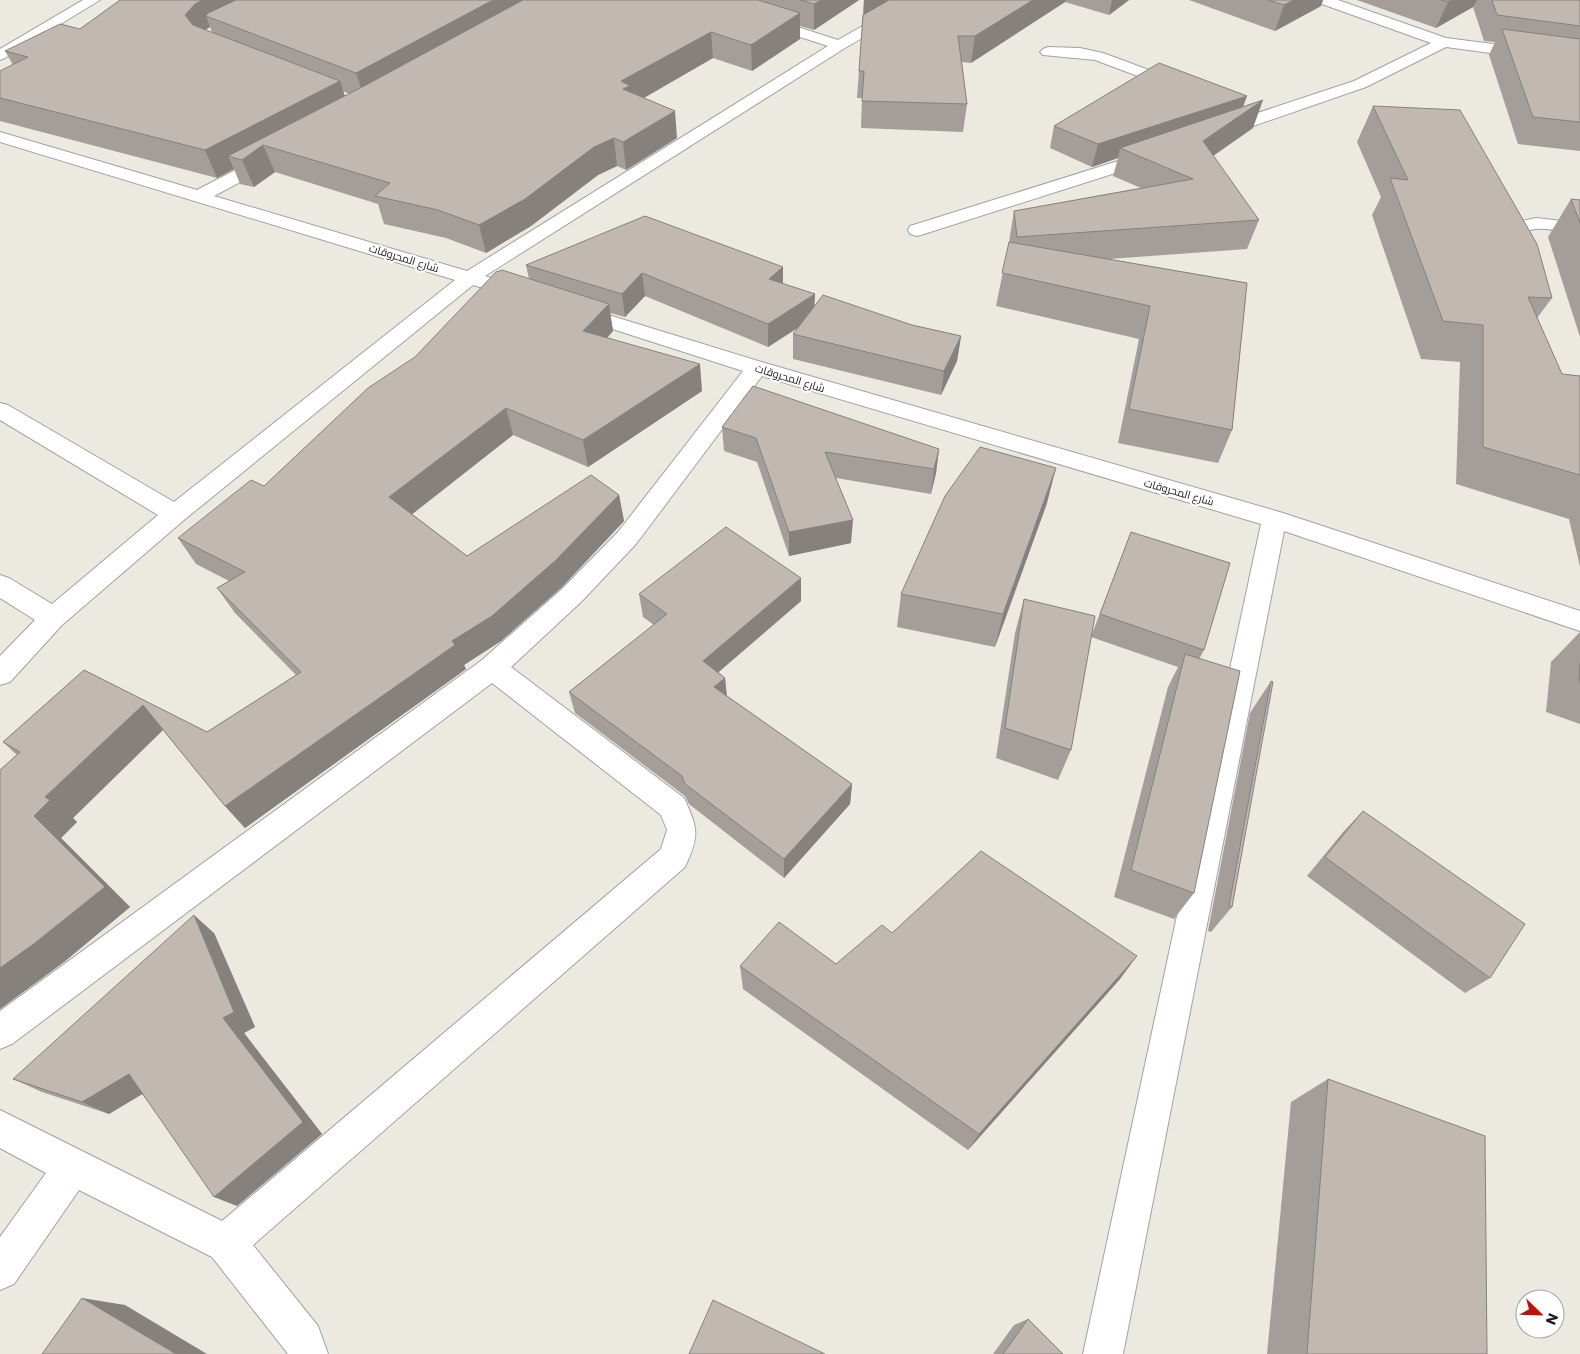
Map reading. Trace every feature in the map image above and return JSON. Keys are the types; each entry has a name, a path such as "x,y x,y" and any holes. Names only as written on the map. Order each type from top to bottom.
{"street":[{"path":"0,55 93,0"},
{"path":"699,0 840,45"},
{"path":"0,674 53,618 175,514 471,278 840,45 918,0"},
{"path":"1324,0 1444,42 1580,60"},
{"path":"1207,136 1360,84 1444,42"},
{"path":"1048,52 1080,53 1098,56 1196,93"},
{"path":"1234,107 1261,118"},
{"name":"شارع المحروقات","path":"0,137 471,278 757,368 1274,519 1580,621"},
{"path":"198,197 287,150"},
{"path":"917,230 1162,152"},
{"path":"1522,268 1513,231 1518,226 1529,223 1580,229"},
{"path":"0,1032 492,668 572,595 627,538 757,368"},
{"path":"0,410 175,514"},
{"path":"1103,1354 1274,519"},
{"path":"0,585 53,618"},
{"path":"226,1243 674,857 682,830 673,807 492,668"},
{"path":"0,1128 72,1168 226,1243 304,1340 308,1354"},
{"path":"0,1270 72,1168"}],"building":[{"path":"120,0 203,0 195,4 185,15 193,25 340,81 205,150 0,98 0,71 28,57 5,51 60,24 80,29"},
{"path":"236,0 493,0 356,73 206,16 208,13"},
{"path":"523,0 758,0 800,13 751,45 711,32 621,81 630,86 623,89 675,111 623,142 614,138 594,147 525,199 479,225 438,210 375,196 390,183 263,145 242,160 228,156 364,86"},
{"path":"800,0 821,0 814,4"},
{"path":"889,0 1033,0 975,36 958,36 967,104 862,101 864,71 859,71 863,15"},
{"path":"1268,0 1294,0 1284,5"},
{"path":"1492,0 1580,0 1580,26 1497,15"},
{"path":"1502,29 1580,39 1580,122 1533,117"},
{"path":"1159,63 1247,96 1098,144 1054,126"},
{"path":"1263,100 1203,141 1259,220 1017,237 1014,211 1193,179 1120,148"},
{"path":"1373,106 1460,110 1537,244 1552,298 1528,297 1562,374 1580,376 1580,475 1483,447 1483,325 1443,321 1390,178 1408,180"},
{"path":"1571,199 1580,200 1580,223"},
{"path":"645,216 783,267 769,279 815,294 768,324 642,273 622,294 526,265"},
{"path":"1009,242 1247,283 1232,430 1129,409 1150,306 1002,273"},
{"path":"502,270 609,304 583,331 700,364 583,440 506,408 389,497 467,556 591,475 619,495 555,561 492,616 452,641 455,645 225,806 143,705 45,797 50,800 34,816 105,887 35,943 0,968 0,770 20,752 3,742 84,670 207,732 301,672 217,588 245,572 178,538 251,480 264,486 368,388 415,357 496,272"},
{"path":"823,295 912,325 961,336 944,371 793,334"},
{"path":"753,386 939,449 934,469 825,452 853,520 789,532 756,438 722,427"},
{"path":"980,447 1056,468 1003,614 901,594 945,496"},
{"path":"726,527 801,578 703,661 725,678 714,687 852,784 784,859 685,784 682,776 569,692 667,614 639,594"},
{"path":"1131,532 1230,563 1204,650 1100,614"},
{"path":"1024,599 1095,616 1071,750 1005,728"},
{"path":"1185,654 1240,671 1194,893 1131,870"},
{"path":"1271,681 1273,682 1232,907 1229,906"},
{"path":"1363,811 1525,924 1490,978 1325,857"},
{"path":"981,851 1137,956 979,1134 740,966 779,922 836,964 882,925 892,933"},
{"path":"194,915 234,1012 223,1018 303,1122 214,1197 129,1074 82,1102 13,1079"},
{"path":"1328,1079 1485,1136 1487,1354 1307,1354"},
{"path":"82,1298 176,1354 42,1354"},
{"path":"713,1300 825,1354 689,1354"},
{"path":"1028,1319 1063,1354 1003,1354"}]}
